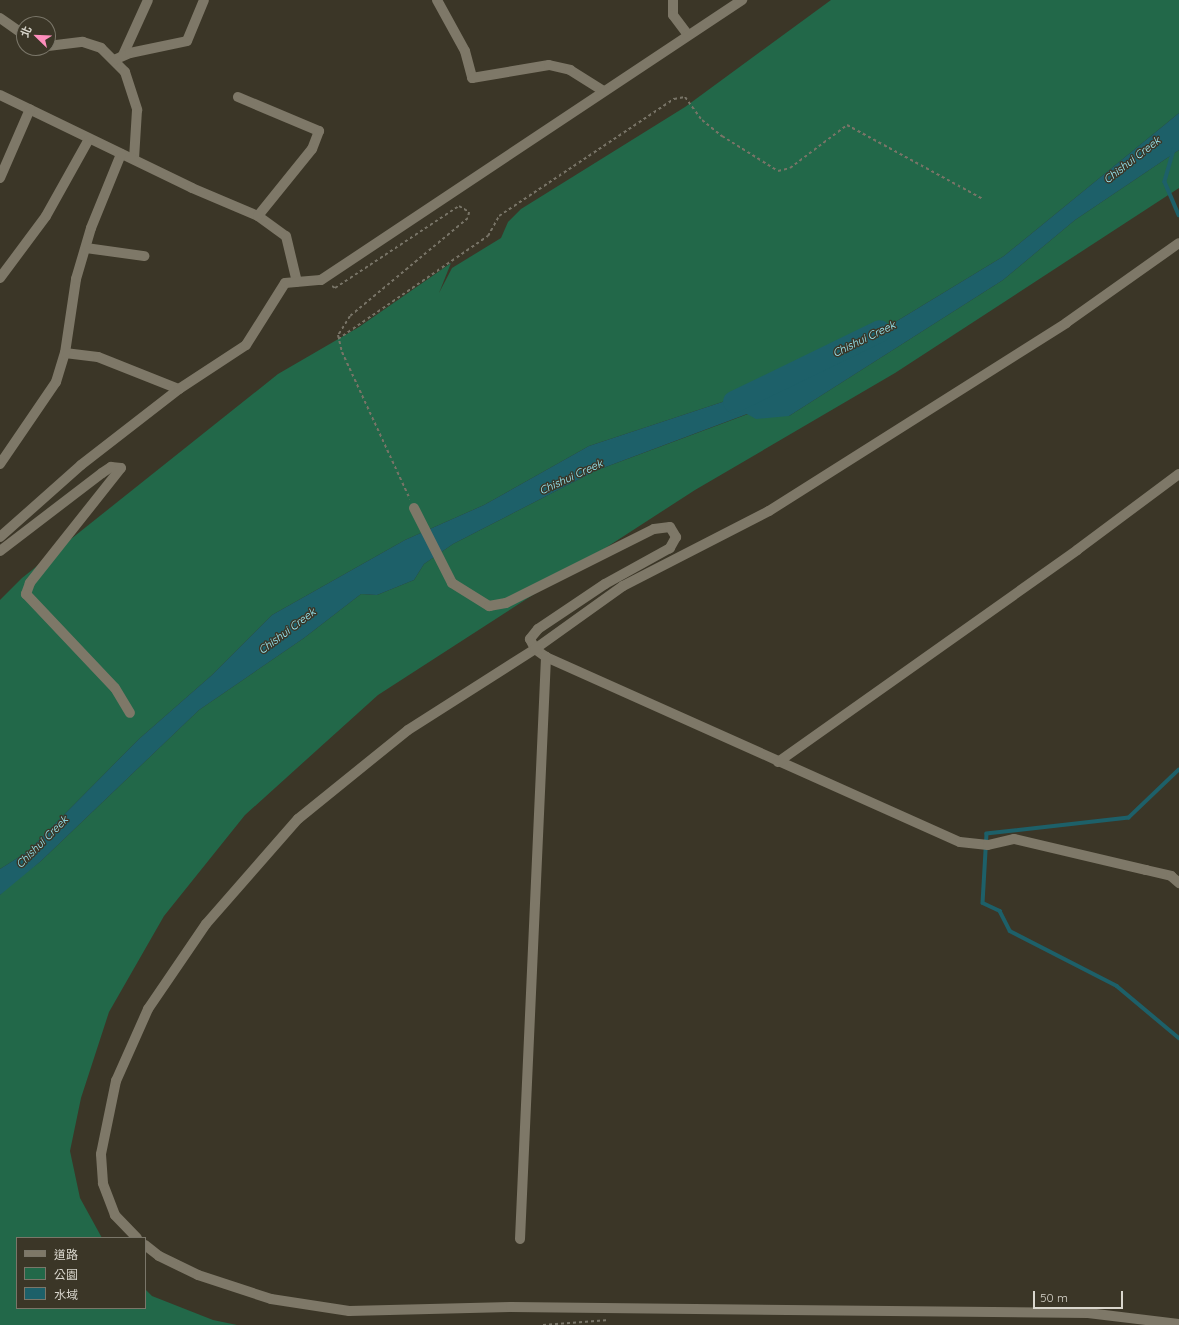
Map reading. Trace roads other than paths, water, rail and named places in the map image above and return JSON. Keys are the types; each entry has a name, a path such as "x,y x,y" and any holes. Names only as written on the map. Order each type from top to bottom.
{"street":[{"path":"123,55 148,0"},
{"path":"114,60 123,55 187,41 204,0"},
{"path":"438,0 465,51 472,78 549,65 570,70 603,91"},
{"path":"672,0 673,15 688,35"},
{"path":"0,537 81,465 179,389 246,345 285,283 321,280 603,91 742,0"},
{"path":"0,18 16,29"},
{"path":"56,45 83,42 101,48 114,60 130,81 135,95 137,126 134,159"},
{"path":"0,95 89,139 258,216 286,236 297,282"},
{"path":"238,97 319,131 312,149 258,216"},
{"path":"0,178 30,109"},
{"path":"0,278 46,216 89,139"},
{"path":"0,464 56,382 65,353 76,279 121,154"},
{"path":"136,1237 115,1215 102,1183 101,1154 116,1081 148,1009 206,924 298,818 408,730 535,649 623,586 769,511 1066,323 1179,243"},
{"path":"86,248 144,256"},
{"path":"65,353 98,357 179,389"},
{"path":"0,551 102,474 111,468 121,468 30,583 26,594 115,688 130,713"},
{"path":"778,762 1077,550 1179,474"},
{"path":"414,508 452,583 489,606 506,603 654,529 670,527 676,537 670,548 604,584 538,629 530,639 535,649 546,658 960,842 988,845 1014,838 1171,876 1179,883"},
{"path":"520,1239 546,658"},
{"path":"146,1246 159,1256 198,1275 256,1294 349,1311 511,1307 1088,1312 1179,1324"}],"water":[{"path":"1179,113 1179,150 1075,220 1003,280 789,416 756,419 747,414 595,471 453,544 424,564 414,580 377,595 361,594 304,638 199,710 41,861 0,895 0,869 27,852 139,739 212,675 272,615 405,540 484,505 589,446 780,383 892,324 1004,256"}],"waterway":[{"path":"1174,150 1165,182 1179,215"},
{"name":"Chishui Creek","path":"734,402 880,331"},
{"path":"1179,770 1129,818 987,834 983,903 1000,911 1010,931 1117,986 1179,1038"}]}
